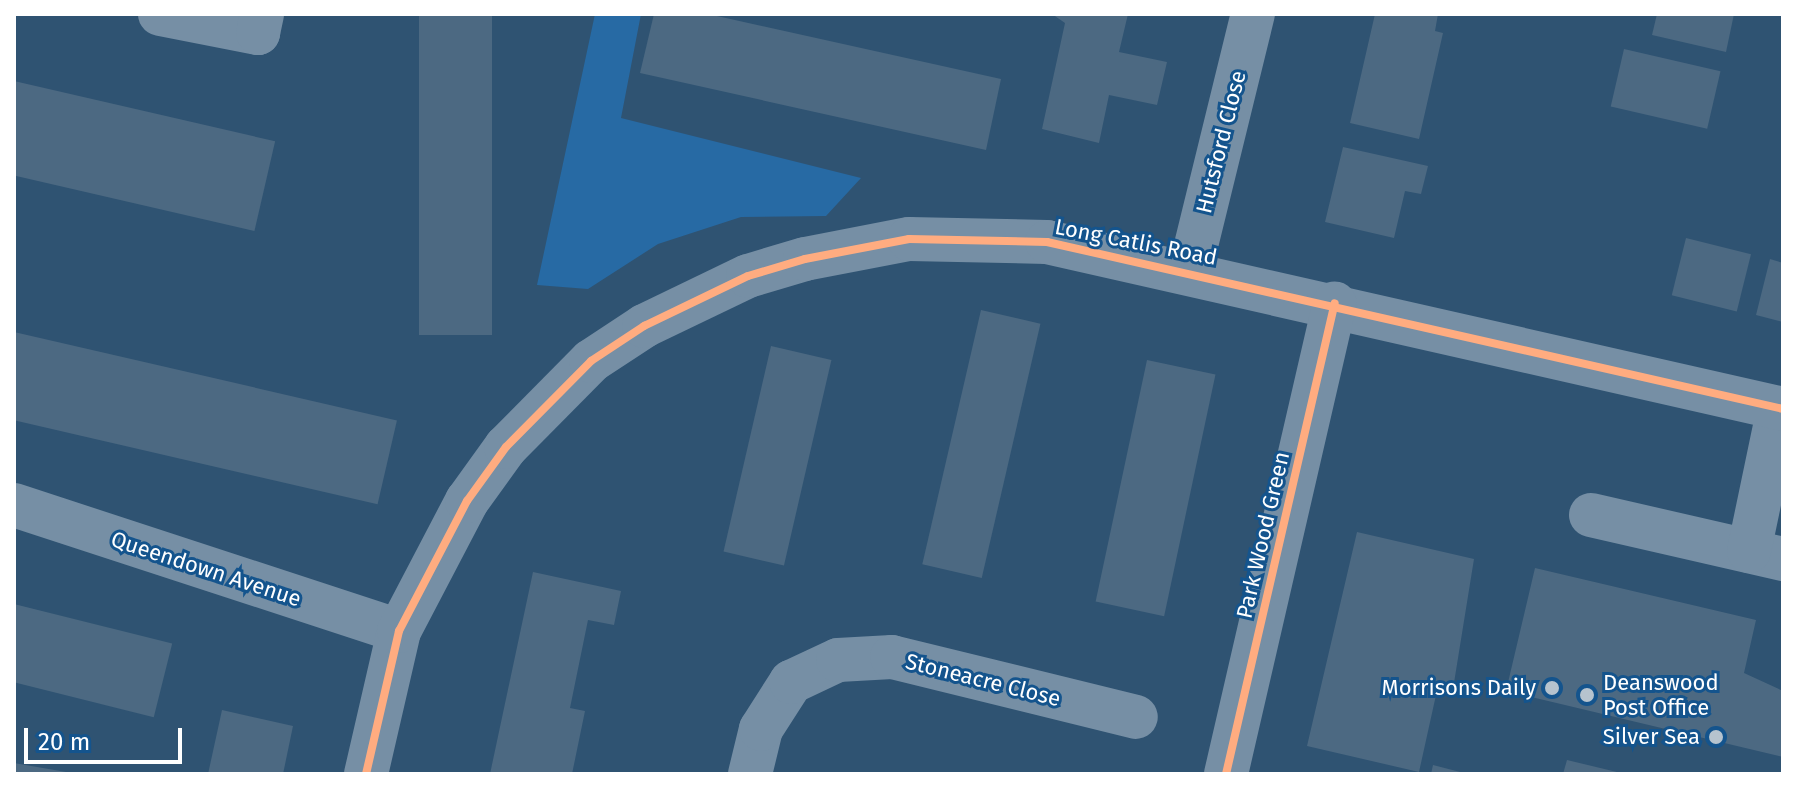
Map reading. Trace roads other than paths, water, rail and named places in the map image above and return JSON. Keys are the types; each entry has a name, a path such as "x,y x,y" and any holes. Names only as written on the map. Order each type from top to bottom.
{"street":[{"path":"160,14 258,33 262,14"},
{"name":"Hutsford Close","path":"1190,270 1253,14"},
{"name":"Long Catlis Road","path":"366,774 399,631 467,501 506,447 591,361 683,303 805,259 955,236 1047,242 1190,270 1781,409"},
{"name":"Park Wood Green","path":"1226,774 1335,303"},
{"path":"1591,515 1766,555 1781,409"},
{"name":"Queendown Avenue","path":"14,505 399,631"},
{"name":"Stoneacre Close","path":"750,774 761,729 791,682 838,660 892,657 1136,717"}],"place":[{"name":"Morrisons Daily","path":"1552,688"},
{"name":"Deanswood Post Office","path":"1587,695"},
{"name":"Silver Sea","path":"1716,737"}]}
